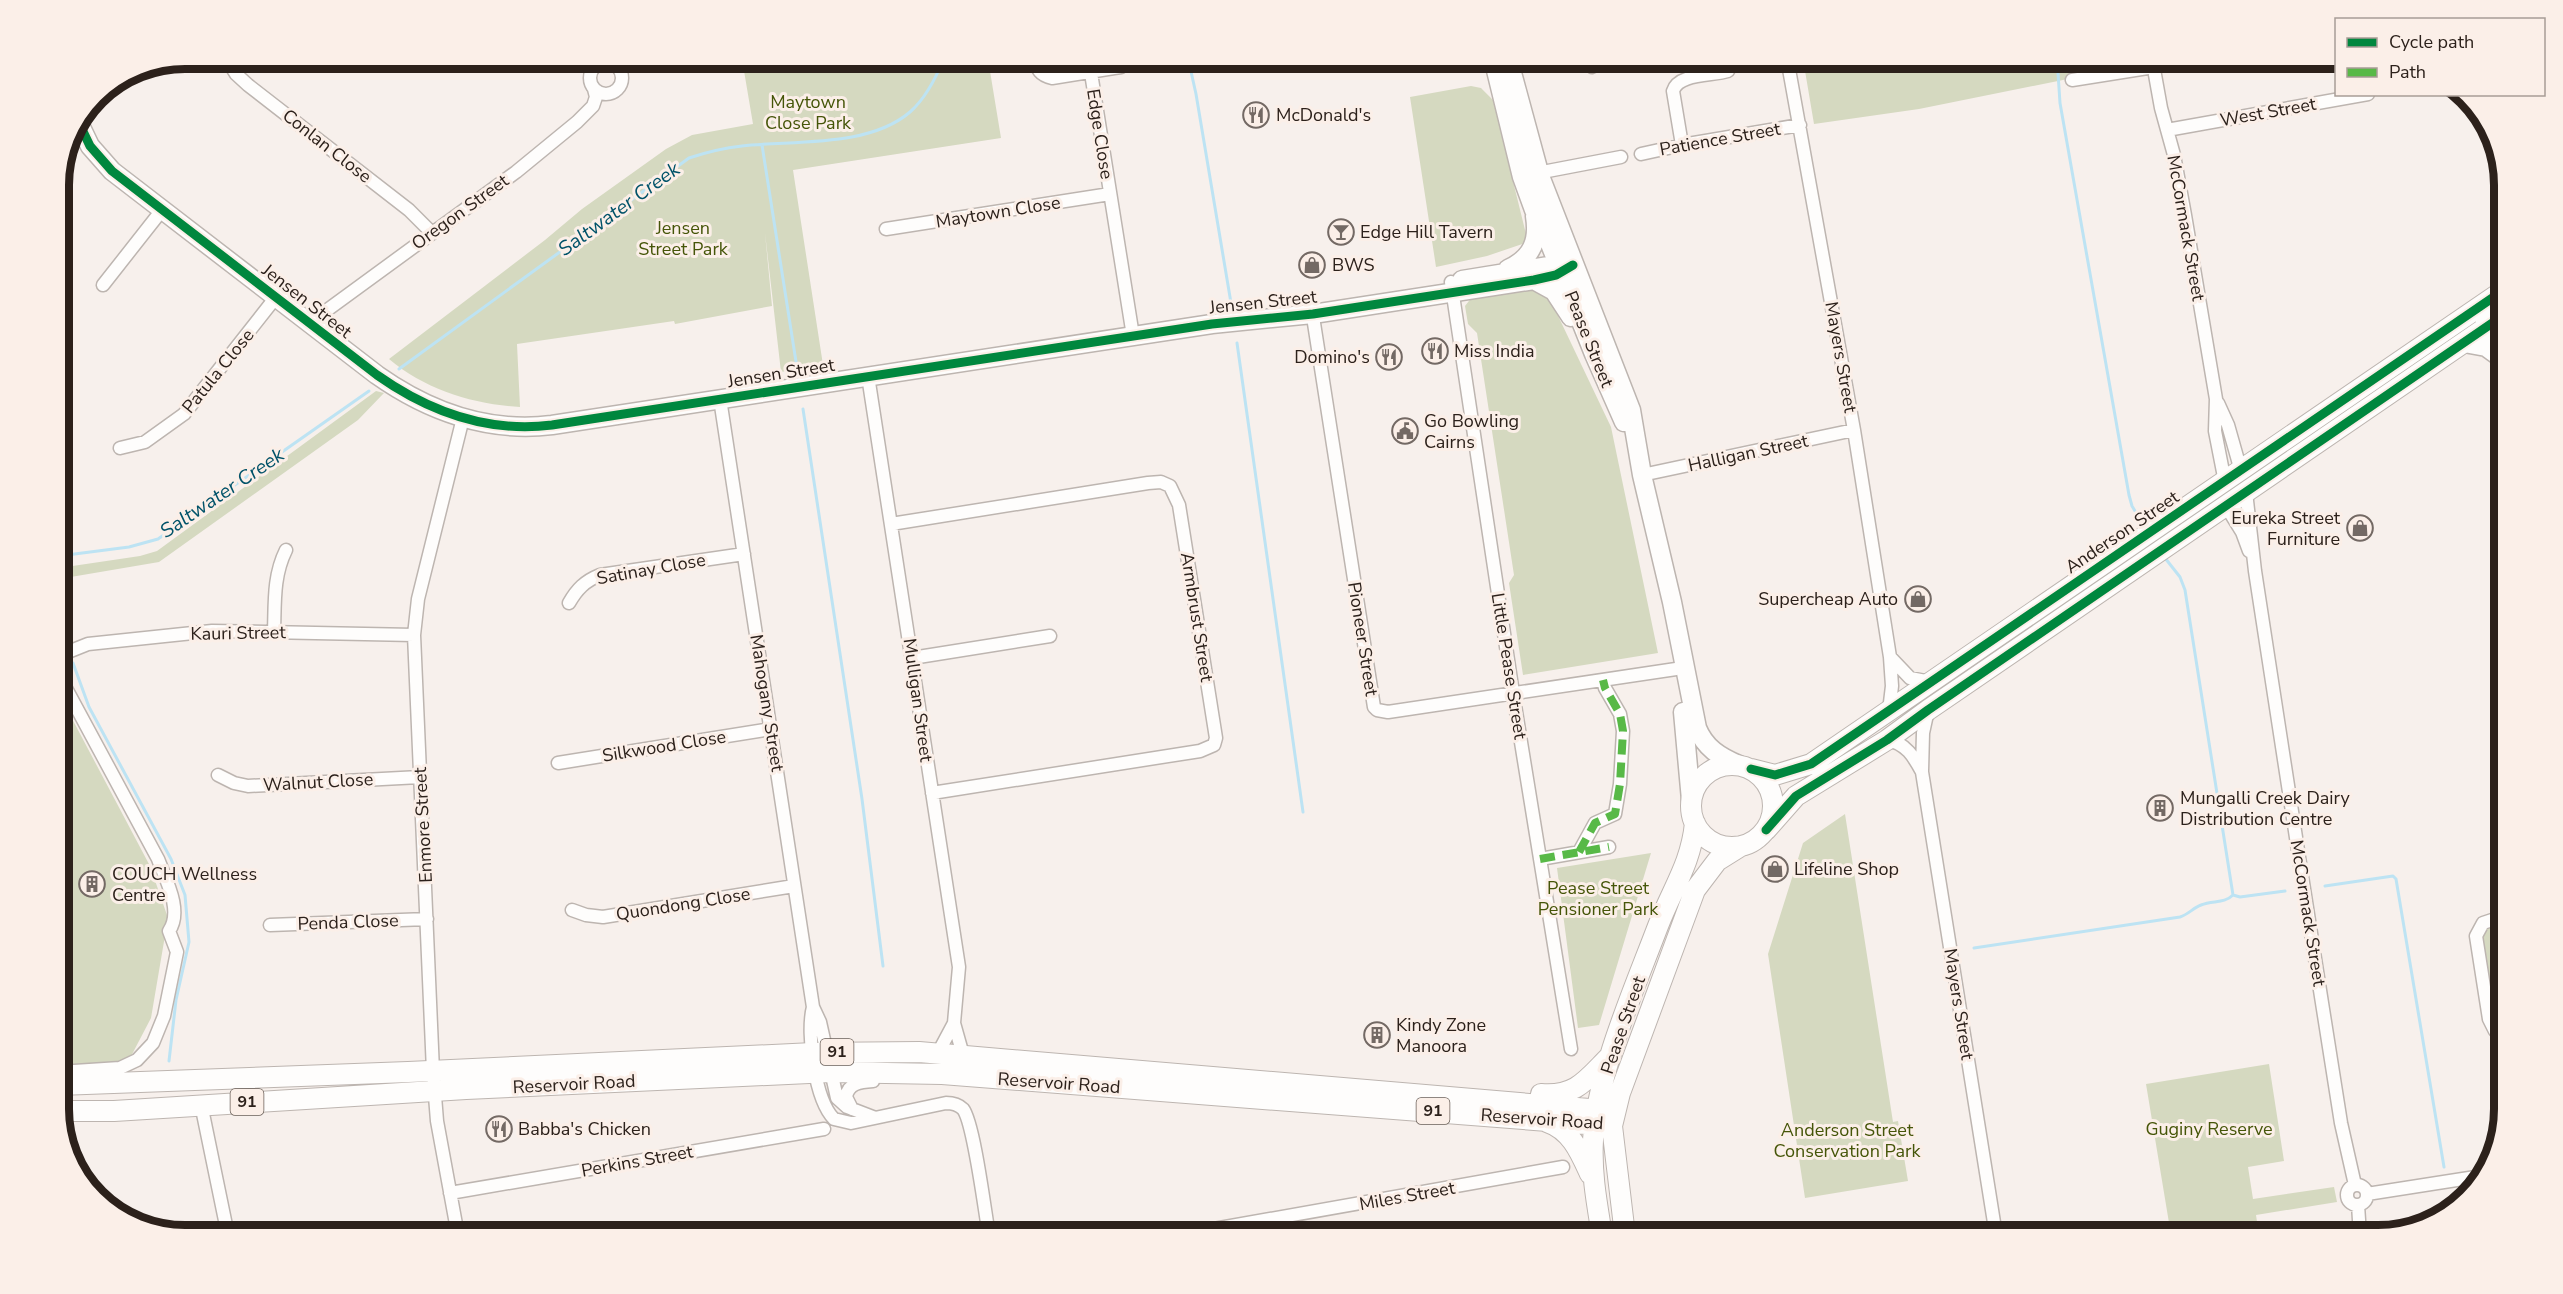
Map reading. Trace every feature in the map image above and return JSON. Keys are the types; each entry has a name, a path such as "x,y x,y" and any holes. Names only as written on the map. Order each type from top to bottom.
{"main road":[{"name":"Anderson Street","path":"1745,767 1775,775 1805,768 2494,297"},
{"name":"Anderson Street","path":"1766,830 1796,796 1887,740 2464,343 2494,327"},
{"name":"McCormack Street","path":"2233,477 2246,492"},
{"name":"McCormack Street","path":"2226,506 2233,477"},
{"path":"1719,767 1745,767 1766,782 1773,796 1773,811 1766,830 1755,841 1730,847 1714,843 1704,837 1695,823 1691,800 1698,782 1708,773 1719,767"},
{"name":"Pease Street","path":"1600,1225 1593,1181 1611,1055 1659,923 1686,866 1695,823"},
{"name":"Pease Street","path":"1623,1225 1601,1120 1631,1061 1696,887 1712,866 1741,846"},
{"name":"Reservoir Road","path":"69,1085 433,1071 819,1052 938,1053 1442,1096 1601,1120"},
{"path":"1442,1096 1479,1089 1561,1094 1581,1085 1611,1055"},
{"name":"Reservoir Road","path":"69,1111 114,1111 201,1104 823,1072 942,1074 1325,1102 1542,1121 1601,1120"},
{"name":"91","path":"1542,1121 1556,1126 1571,1139 1593,1181"}],"street":[{"name":"Conlan Close","path":"233,69 248,85 409,210 431,232"},
{"path":"590,112 596,98 590,78 593,69"},
{"path":"594,89 603,94 617,91 622,83 622,73 619,69"},
{"name":"Edge Close","path":"1036,69 1043,76 1052,78 1108,69"},
{"name":"Pease Street","path":"1497,69 1594,354 1637,447"},
{"name":"Pease Street","path":"1510,69 1531,175 1533,210 1565,267 1628,400 1634,423 1642,475 1672,602 1691,800"},
{"path":"1682,144 1674,86 1682,80 1729,69"},
{"name":"Mayers Street","path":"1789,69 1854,430 1890,657 1892,686 1889,711"},
{"path":"2072,80 2124,69"},
{"name":"McCormack Street","path":"2154,69 2174,155 2216,399 2215,431 2233,477"},
{"name":"Edge Close","path":"1091,73 1132,336"},
{"name":"Oregon Street","path":"308,324 522,167 617,91"},
{"name":"West Street","path":"2167,130 2356,96"},
{"name":"Patience Street","path":"1641,154 1682,144 1800,125"},
{"name":"Jensen Street","path":"82,130 90,146 103,162 308,324 399,390 447,413 505,426 536,427 1212,324 1246,315 1312,309 1452,287 1534,280 1565,267"},
{"path":"1531,175 1621,157"},
{"name":"Maytown Close","path":"886,229 1110,194"},
{"path":"103,285 162,210"},
{"path":"1504,272 1524,260 1533,246 1537,231 1533,210"},
{"name":"Jensen Street","path":"1452,287 1504,272 1565,267"},
{"path":"1534,280 1549,287 1558,296 1594,354"},
{"name":"Little Pease Street","path":"1452,287 1513,693 1571,1049"},
{"name":"Patula Close","path":"120,448 145,442 184,414 276,297"},
{"path":"2478,308 2494,322"},
{"name":"Pioneer Street","path":"1312,309 1374,707 1377,710 1388,712 1680,668"},
{"path":"2464,343 2486,347 2494,353"},
{"name":"Mulligan Street","path":"868,376 959,967 954,1023 963,1055"},
{"name":"Mahogany Street","path":"720,399 813,1007 810,1020 823,1072"},
{"name":"McCormack Street","path":"2216,399 2230,431 2233,477"},
{"name":"Enmore Street","path":"456,1225 433,1071 414,634 418,599 463,418"},
{"name":"Halligan Street","path":"1642,475 1854,430"},
{"name":"Armbrust Street","path":"891,524 1148,483 1161,482 1170,486 1179,505 1215,730 1214,745 1200,751 932,793"},
{"name":"McCormack Street","path":"2246,492 2255,570 2339,1112 2355,1185"},
{"name":"McCormack Street","path":"2226,506 2242,532 2255,570"},
{"path":"274,632 276,576 286,550"},
{"name":"Satinay Close","path":"569,603 574,593 587,580 600,575 744,554"},
{"name":"Kauri Street","path":"69,652 88,644 196,633 414,634"},
{"path":"912,658 1050,636"},
{"path":"1890,657 1910,678 1932,682"},
{"name":"Pease Street","path":"1680,668 1700,736 1718,755 1745,767"},
{"path":"1579,852 1594,823 1615,814 1620,784 1622,721 1603,680"},
{"name":"Kauri Street","path":"69,694 158,859 168,885 175,914 169,931 177,952 173,981 162,1023 146,1052 120,1068 69,1071"},
{"name":"Mayers Street","path":"1928,710 1923,733 1922,772 1994,1225"},
{"name":"Silkwood Close","path":"558,763 771,729"},
{"name":"Mayers Street","path":"1887,740 1900,744 1911,753 1922,772"},
{"name":"Walnut Close","path":"218,775 234,783 248,786 420,777"},
{"path":"1540,859 1609,847"},
{"name":"Quondong Close","path":"572,910 603,917 794,886"},
{"name":"Penda Close","path":"270,925 427,919"},
{"path":"2494,919 2483,923 2476,936 2489,1019 2494,1029"},
{"name":"Mulligan Street","path":"938,1053 954,1023"},
{"path":"823,1072 837,1098 852,1109 873,1117"},
{"path":"823,1072 825,1106 834,1119 847,1124 946,1103 961,1107 969,1124 987,1225"},
{"path":"852,1109 846,1094 856,1083 918,1081 942,1074"},
{"path":"201,1104 222,1225"},
{"name":"Perkins Street","path":"450,1193 824,1129"},
{"name":"Miles Street","path":"1241,1225 1563,1167"},
{"path":"2367,1194 2472,1178"},
{"path":"2355,1185 2363,1187 2367,1194 2365,1201 2358,1205 2351,1203 2347,1196 2348,1190 2355,1185"},
{"path":"2358,1205 2359,1225"}],"green space":[{"name":"Jensen Street Park","path":"744,69 990,69 1001,138 793,170 823,365 781,372 765,233 772,306 675,324 674,321 517,344 520,407 484,403 450,394 418,379 389,359 582,209 666,149 692,135 753,124"},
{"path":"1805,69 2117,69 1919,109 1814,124"},
{"path":"1471,86 1481,88 1493,100 1528,242 1487,256 1436,267 1410,97"},
{"path":"1531,288 1542,292 1551,301 1611,427 1658,653 1523,675 1509,583 1514,575 1477,333 1468,324 1465,306 1472,297"},
{"path":"376,391 384,393 358,420 159,562 69,577 69,567 140,556 157,551"},
{"path":"69,713 150,866 168,918 151,1018 128,1062 69,1065"},
{"name":"Anderson Street Conservation Park","path":"1845,814 1893,1122 1898,1121 1908,1181 1805,1198 1768,954 1803,843"},
{"name":"Pease Street Pensioner Park","path":"1651,853 1599,1025 1578,1028 1557,868"},
{"path":"2494,925 2494,1015 2483,938 2486,928"},
{"name":"Guginy Reserve","path":"2269,1064 2284,1161 2248,1167 2253,1199 2334,1187 2337,1202 2256,1215 2258,1225 2169,1225 2146,1084"}],"waterway":[{"name":"Saltwater Creek","path":"399,369 689,158 735,147 829,140 873,132 893,124 910,112 930,87 940,69"},
{"path":"1190,69 1231,303"},
{"path":"2058,69 2060,103 2129,495 2132,506 2144,526"},
{"path":"762,145 797,368"},
{"path":"1237,343 1303,812"},
{"name":"Saltwater Creek","path":"69,555 129,547 158,539 369,391"},
{"path":"803,409 862,799 883,966"},
{"path":"2165,558 2180,577 2185,590 2233,895"},
{"path":"73,663 89,707 171,859 185,895 189,942 176,1000 169,1061"},
{"path":"2325,886 2393,876 2396,879 2444,1167"},
{"path":"1974,948 2180,917 2201,905 2226,900 2233,895 2240,897 2285,891"}],"marked path":[{"path":"1579,852 1595,823 1615,814 1620,784 1623,731 1620,714 1603,680"},
{"path":"1540,859 1609,847"}],"cycle path":[{"path":"82,130 90,146 112,171 377,375 438,409 505,426 552,425 1212,324 1313,314 1534,280 1556,275 1573,265"},
{"path":"1751,769 1775,775 1811,764 2494,297"},
{"path":"1766,830 1796,796 1887,740 2494,322"}],"place":[{"name":"McDonald's","path":"1256,115"},
{"name":"Edge Hill Tavern","path":"1341,232"},
{"name":"BWS","path":"1312,265"},
{"name":"Miss India","path":"1435,351"},
{"name":"Domino's","path":"1389,357"},
{"name":"Go Bowling Cairns","path":"1405,431"},
{"name":"Eureka Street Furniture","path":"2360,528"},
{"name":"Supercheap Auto","path":"1918,599"},
{"name":"Mungalli Creek Dairy Distribution Centre","path":"2160,808"},
{"name":"Lifeline Shop","path":"1775,869"},
{"name":"COUCH Wellness Centre","path":"92,884"},
{"name":"Kindy Zone Manoora","path":"1377,1035"},
{"name":"Babba's Chicken","path":"499,1129"}],"park label":[{"name":"Maytown Close Park","path":"808,112"}]}
